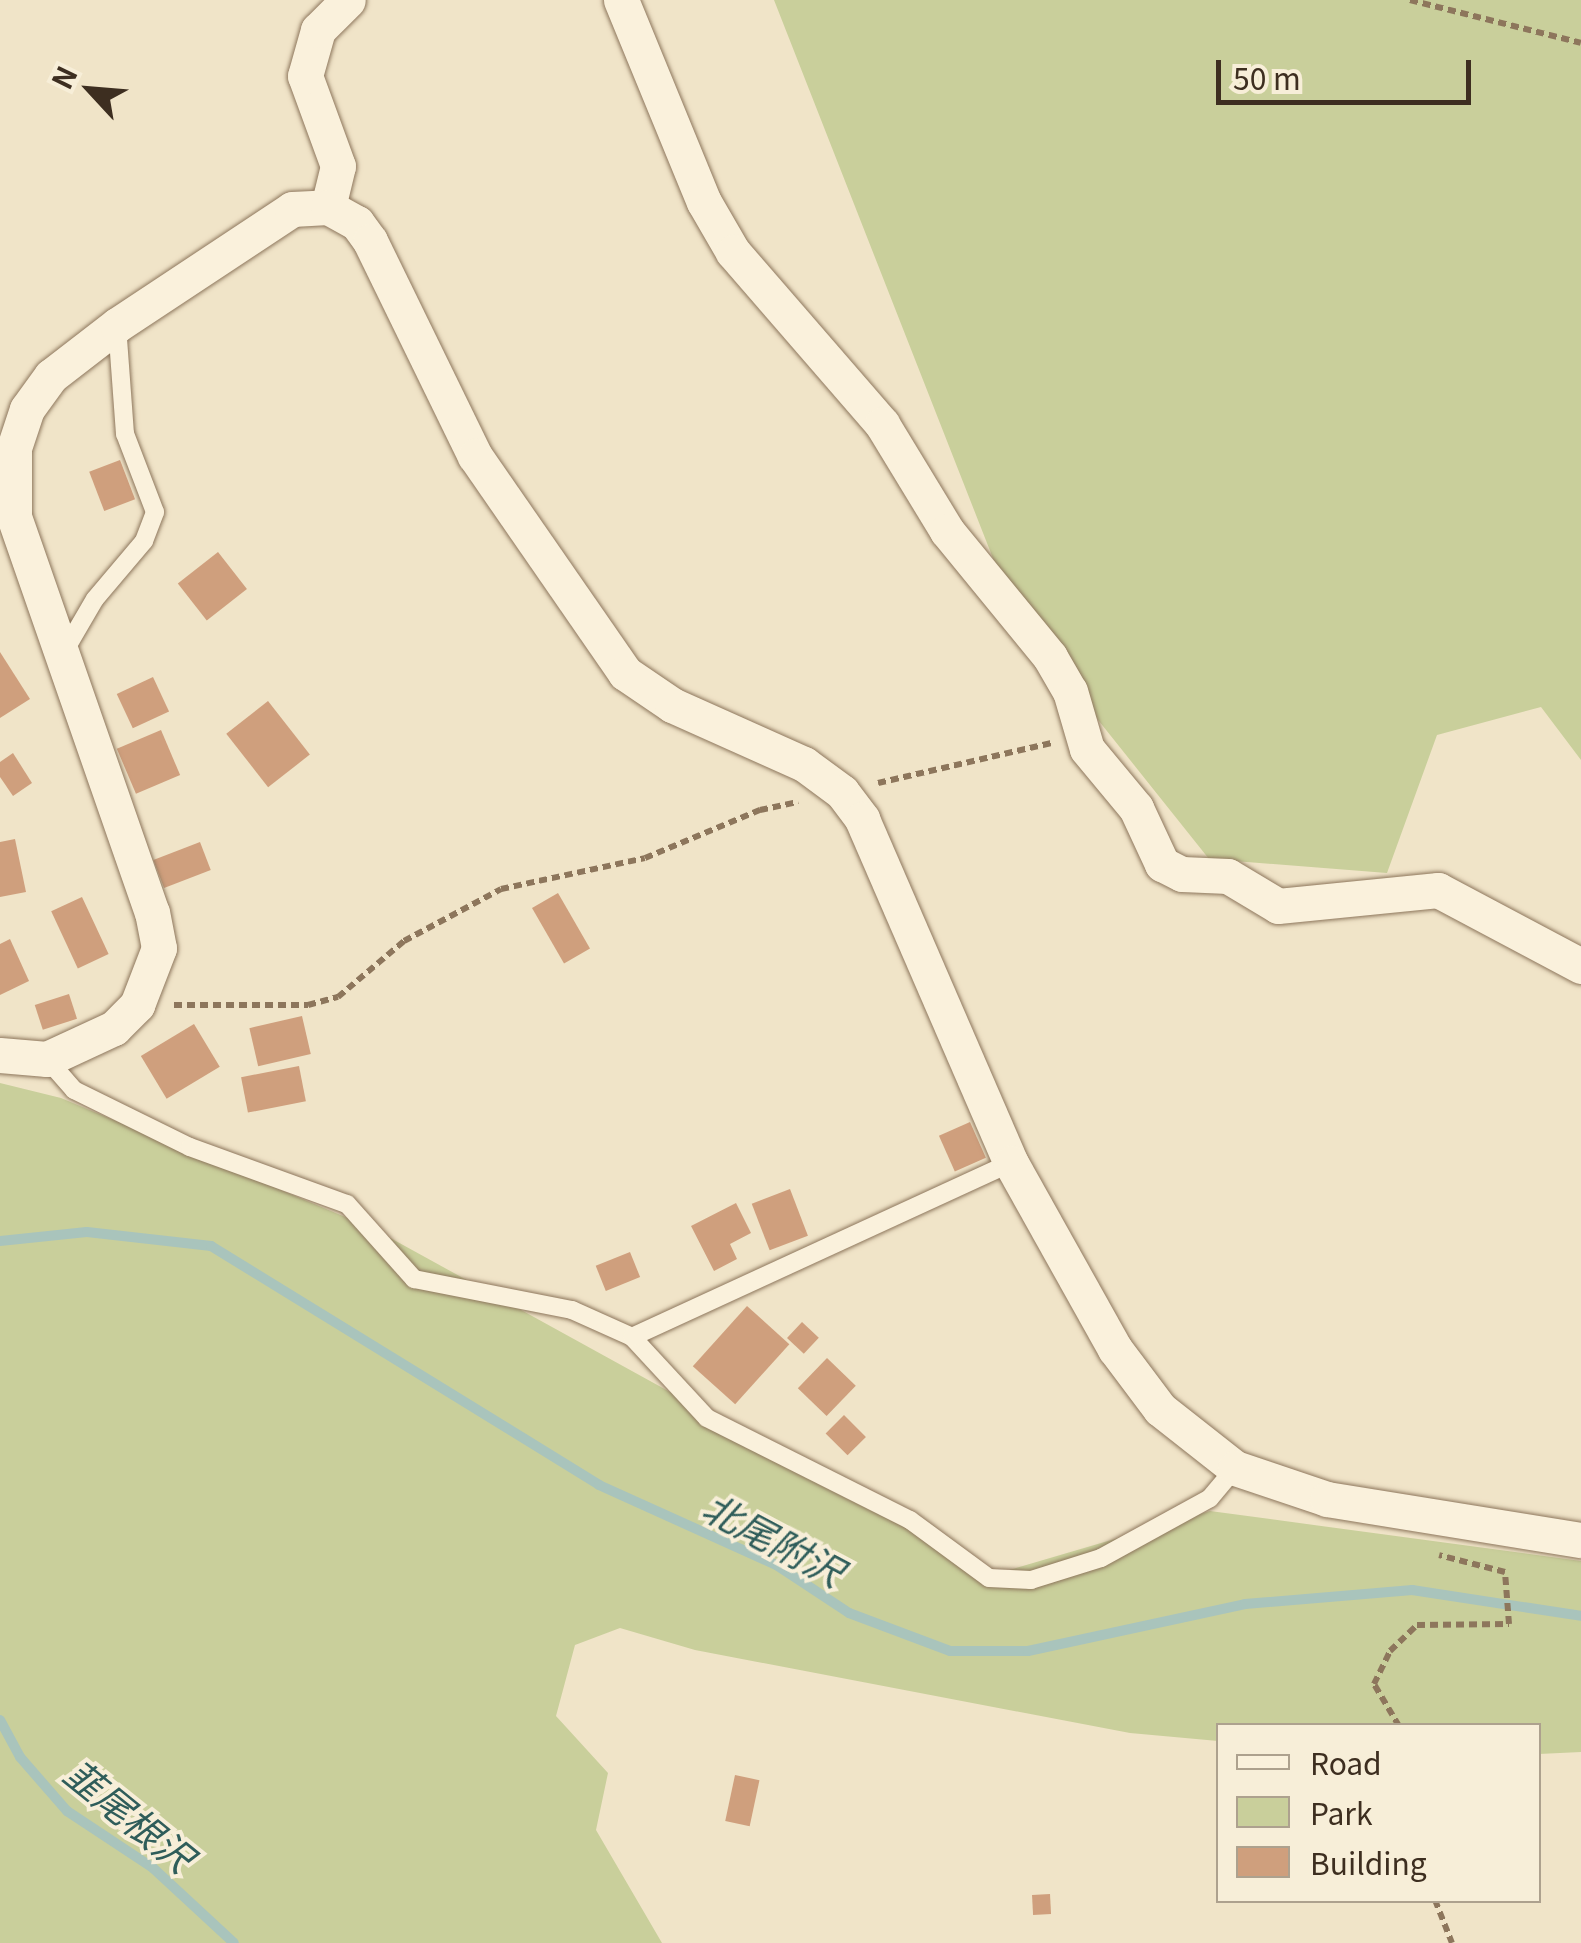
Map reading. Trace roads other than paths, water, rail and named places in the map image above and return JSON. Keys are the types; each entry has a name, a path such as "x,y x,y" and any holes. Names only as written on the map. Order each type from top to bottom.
{"street":[{"path":"328,207 338,166 305,76 318,30 348,0"},
{"path":"621,0 704,202 733,252 882,424 947,531 1050,657 1070,690 1081,736 1136,808 1170,870 1228,876 1278,906 1438,890 1581,966"},
{"path":"0,1055 47,1059 86,1046 138,1004 159,948 152,913 14,516 14,448 27,409 51,376 117,326 292,210 328,207 357,223 370,241 475,456 626,673 672,704 804,764 842,792 877,846 1010,1163 1137,1382 1202,1447 1235,1468 1327,1499 1581,1540"}],"lane":[{"path":"61,657 95,599 144,541 155,512 125,434 117,326"},
{"path":"47,1059 74,1090 190,1148 347,1204 414,1279 572,1310 632,1337 695,1407 733,1436 889,1508 968,1568 1010,1583 1101,1558 1210,1498 1235,1468"},
{"path":"632,1337 1010,1163"}],"waterway":[{"name":"北尾附沢","path":"0,1241 87,1232 211,1246 599,1485 778,1566 849,1613 950,1651 1028,1651 1245,1604 1412,1590 1581,1616"},
{"name":"韮尾根沢","path":"0,1720 20,1757 67,1811 153,1868 234,1943"}]}
